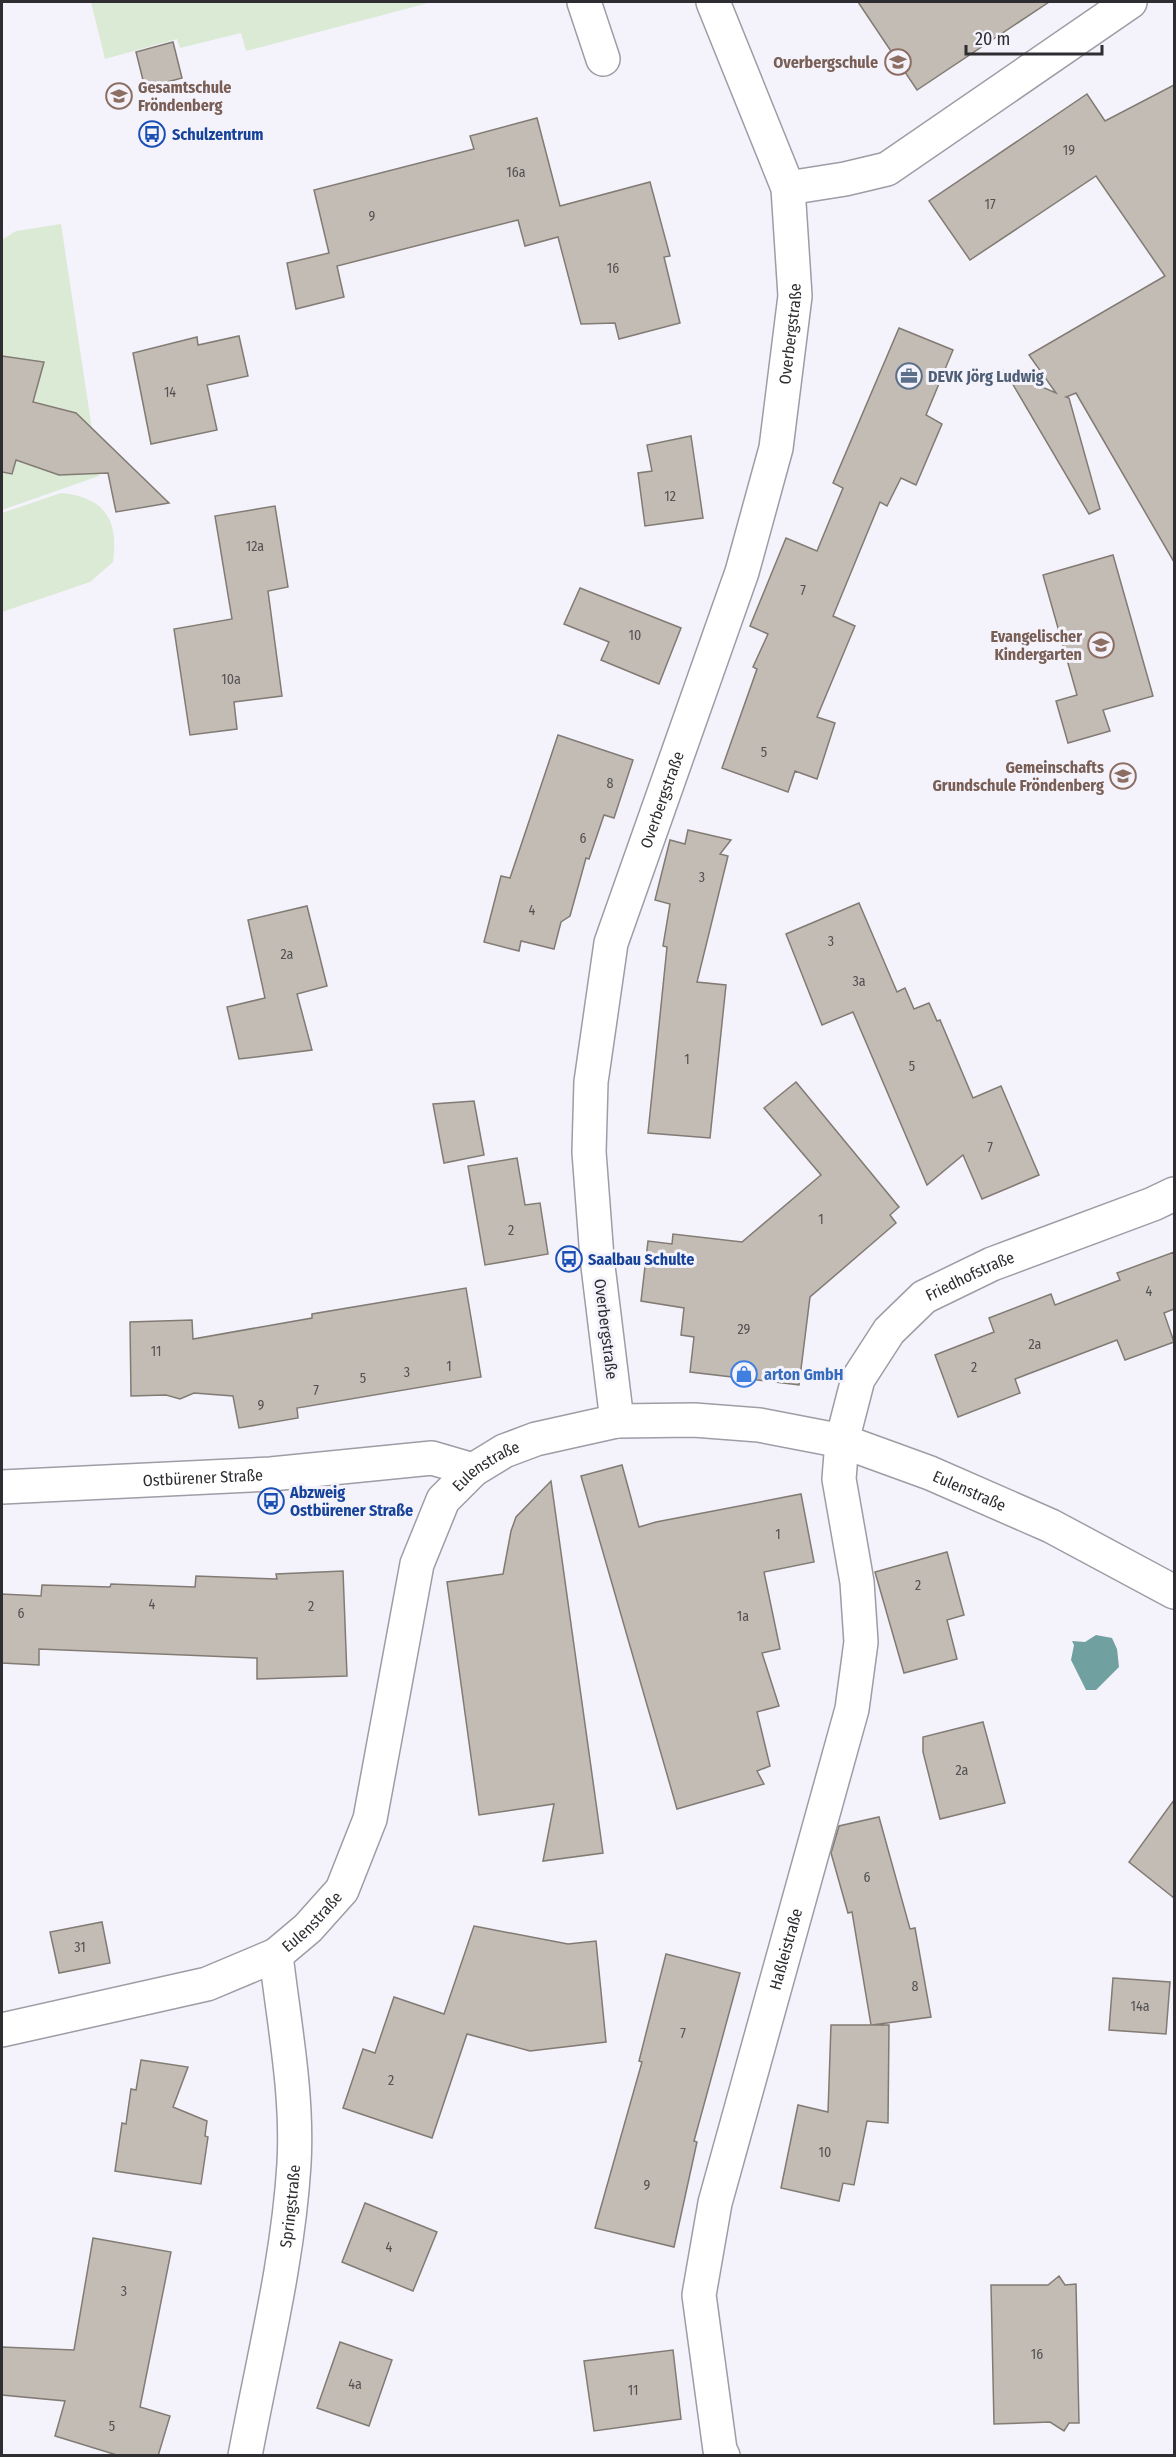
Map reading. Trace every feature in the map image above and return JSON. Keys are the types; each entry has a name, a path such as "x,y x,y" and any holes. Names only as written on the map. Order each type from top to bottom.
{"street":[{"path":"584,2 603,59"},
{"path":"788,188 845,179 887,169 1130,2"},
{"name":"Overbergstraße","path":"617,1421 597,1258 589,1152 591,1082 610,943 742,572 776,448 795,296 788,188 719,15"},
{"name":"Friedhofstraße","path":"842,1441 858,1379 889,1331 924,1297 992,1264 1174,1194"},
{"name":"Eulenstraße","path":"2,2030 207,1984 276,1955 308,1928 342,1890 370,1820 417,1563 443,1500 473,1470 504,1451 536,1439 617,1421 694,1420 759,1425 842,1441 930,1473 1051,1526 1174,1592"},
{"name":"Haßleistraße","path":"723,2456 720,2450 699,2295 715,2203 852,1709 861,1642 857,1582 839,1479 842,1441"},
{"name":"Ostbürener Straße","path":"2,1487 271,1474 432,1458 473,1470"},
{"name":"Springstraße","path":"245,2456 287,2231 294,2162 292,2082 276,1955"}],"shaded area":[{"path":"91,2 432,2 246,51 241,33 180,48 177,39 105,59"},
{"path":"61,224 99,476 2,510 2,240 16,231"},
{"path":"61,493 88,499 105,513 111,522 113,534 113,562 90,582 2,612 2,513"},
{"path":"1096,1635 1112,1638 1117,1649 1119,1667 1096,1690 1086,1690 1071,1660 1074,1645 1072,1641 1085,1642"}],"building":[{"path":"858,2 1049,2 917,90"},
{"path":"173,42 182,78 145,88 136,52"},
{"path":"1174,85 1174,562 1076,393 1066,397 1069,398 1100,509 1089,514 1005,371 1056,393 1029,355 1165,276 1096,176 970,260 929,201 1087,94 1105,121"},
{"path":"537,118 560,206 650,182 670,256 664,257 680,323 619,339 615,323 581,324 558,237 525,246 518,220 337,266 344,297 296,309 287,263 329,253 314,190 474,149 470,136"},
{"path":"899,328 953,350 926,415 942,424 916,485 901,478 887,506 880,502 833,616 855,626 817,717 835,723 817,779 795,771 788,792 722,768 757,669 753,667 768,634 750,626 786,538 817,551 843,488 833,483"},
{"path":"239,336 248,376 207,385 217,430 151,444 133,353 197,337 198,345"},
{"path":"2,356 44,362 33,402 76,413 169,503 116,512 108,473 59,475 16,460 12,474 2,472"},
{"path":"691,436 703,518 645,526 638,473 652,471 647,445"},
{"path":"275,506 288,587 268,591 282,696 234,702 237,729 190,735 174,629 232,619 215,516"},
{"name":"Evangelischer Kindergarten","path":"1113,555 1153,696 1103,710 1110,731 1068,743 1056,701 1077,695 1043,575"},
{"path":"580,588 681,628 659,684 601,660 609,642 564,624"},
{"path":"558,735 633,760 614,818 604,815 589,859 586,858 570,916 561,922 554,949 521,941 519,951 484,942 501,876 510,878"},
{"path":"688,830 731,840 720,854 728,856 697,982 726,985 710,1138 648,1133 667,947 663,946 670,904 655,900 670,840 685,844"},
{"path":"859,903 897,992 905,988 914,1009 929,1003 937,1021 940,1020 973,1098 1001,1086 1039,1175 982,1199 963,1155 927,1185 853,1012 822,1025 786,934"},
{"path":"307,906 327,986 297,994 312,1050 239,1059 227,1007 265,998 248,920"},
{"path":"796,1082 899,1207 890,1215 896,1223 810,1297 799,1385 690,1372 694,1337 681,1335 684,1308 641,1301 648,1241 672,1244 673,1234 742,1242 821,1175 764,1108"},
{"path":"474,1101 484,1155 444,1163 433,1104"},
{"path":"517,1158 525,1205 540,1203 548,1254 485,1265 468,1166"},
{"path":"1174,1252 1174,1309 1164,1313 1174,1342 1125,1360 1117,1340 1015,1379 1020,1393 958,1417 935,1355 994,1332 989,1318 1051,1294 1055,1305 1120,1280 1117,1273"},
{"path":"466,1288 481,1377 297,1408 298,1418 239,1428 233,1396 194,1393 180,1399 166,1395 131,1396 130,1322 192,1320 193,1339 312,1318 312,1314"},
{"path":"622,1465 639,1527 801,1494 814,1562 764,1572 780,1649 762,1653 779,1706 757,1712 770,1766 757,1771 764,1784 677,1809 581,1476"},
{"path":"551,1481 603,1853 543,1861 554,1804 479,1815 447,1582 503,1574 516,1517"},
{"path":"947,1552 964,1615 947,1620 957,1659 904,1673 875,1572"},
{"path":"343,1571 347,1676 257,1679 257,1658 39,1649 39,1665 2,1663 2,1594 41,1596 42,1585 110,1587 111,1584 195,1587 196,1576 277,1579 276,1574"},
{"path":"983,1722 1005,1803 940,1819 923,1752 923,1737"},
{"path":"1174,1800 1174,1898 1129,1862"},
{"path":"879,1817 910,1929 915,1928 931,2017 872,2025 889,2025 888,2123 867,2121 854,2185 843,2183 839,2201 781,2188 798,2105 828,2112 831,2025 871,2025 852,1912 848,1913 831,1853 839,1826"},
{"path":"102,1922 110,1963 59,1973 50,1932"},
{"path":"474,1926 568,1944 596,1941 606,2042 530,2051 467,2034 432,2138 343,2108 363,2049 375,2053 394,1997 444,2014"},
{"path":"666,1954 740,1973 694,2141 697,2142 674,2247 595,2228 642,2062 639,2061"},
{"path":"1113,1978 1170,1982 1166,2034 1109,2030"},
{"path":"141,2060 188,2067 173,2107 207,2121 205,2136 208,2137 201,2184 115,2171 122,2123 126,2124 131,2089 136,2090"},
{"path":"365,2203 437,2232 413,2291 342,2262"},
{"path":"93,2238 171,2252 140,2407 170,2416 158,2456 120,2456 55,2436 65,2401 2,2395 2,2347 74,2350"},
{"path":"1059,2276 1065,2285 1076,2284 1079,2423 1069,2423 1064,2431 1050,2422 994,2424 991,2285 1048,2285"},
{"path":"340,2342 392,2360 369,2426 317,2408"},
{"path":"673,2350 681,2419 594,2431 584,2361"}],"place":[{"name":"Overbergschule","path":"898,62"},
{"name":"Gesamtschule Fröndenberg","path":"119,96"},
{"name":"Schulzentrum","path":"152,134"},
{"name":"DEVK Jörg Ludwig","path":"909,376"},
{"name":"Evangelischer Kindergarten","path":"1101,645"},
{"name":"Gemeinschafts Grundschule Fröndenberg","path":"1123,776"},
{"name":"Saalbau Schulte","path":"569,1259"},
{"name":"arton GmbH","path":"744,1374"},
{"name":"Abzweig Ostbürener Straße","path":"271,1501"}]}
